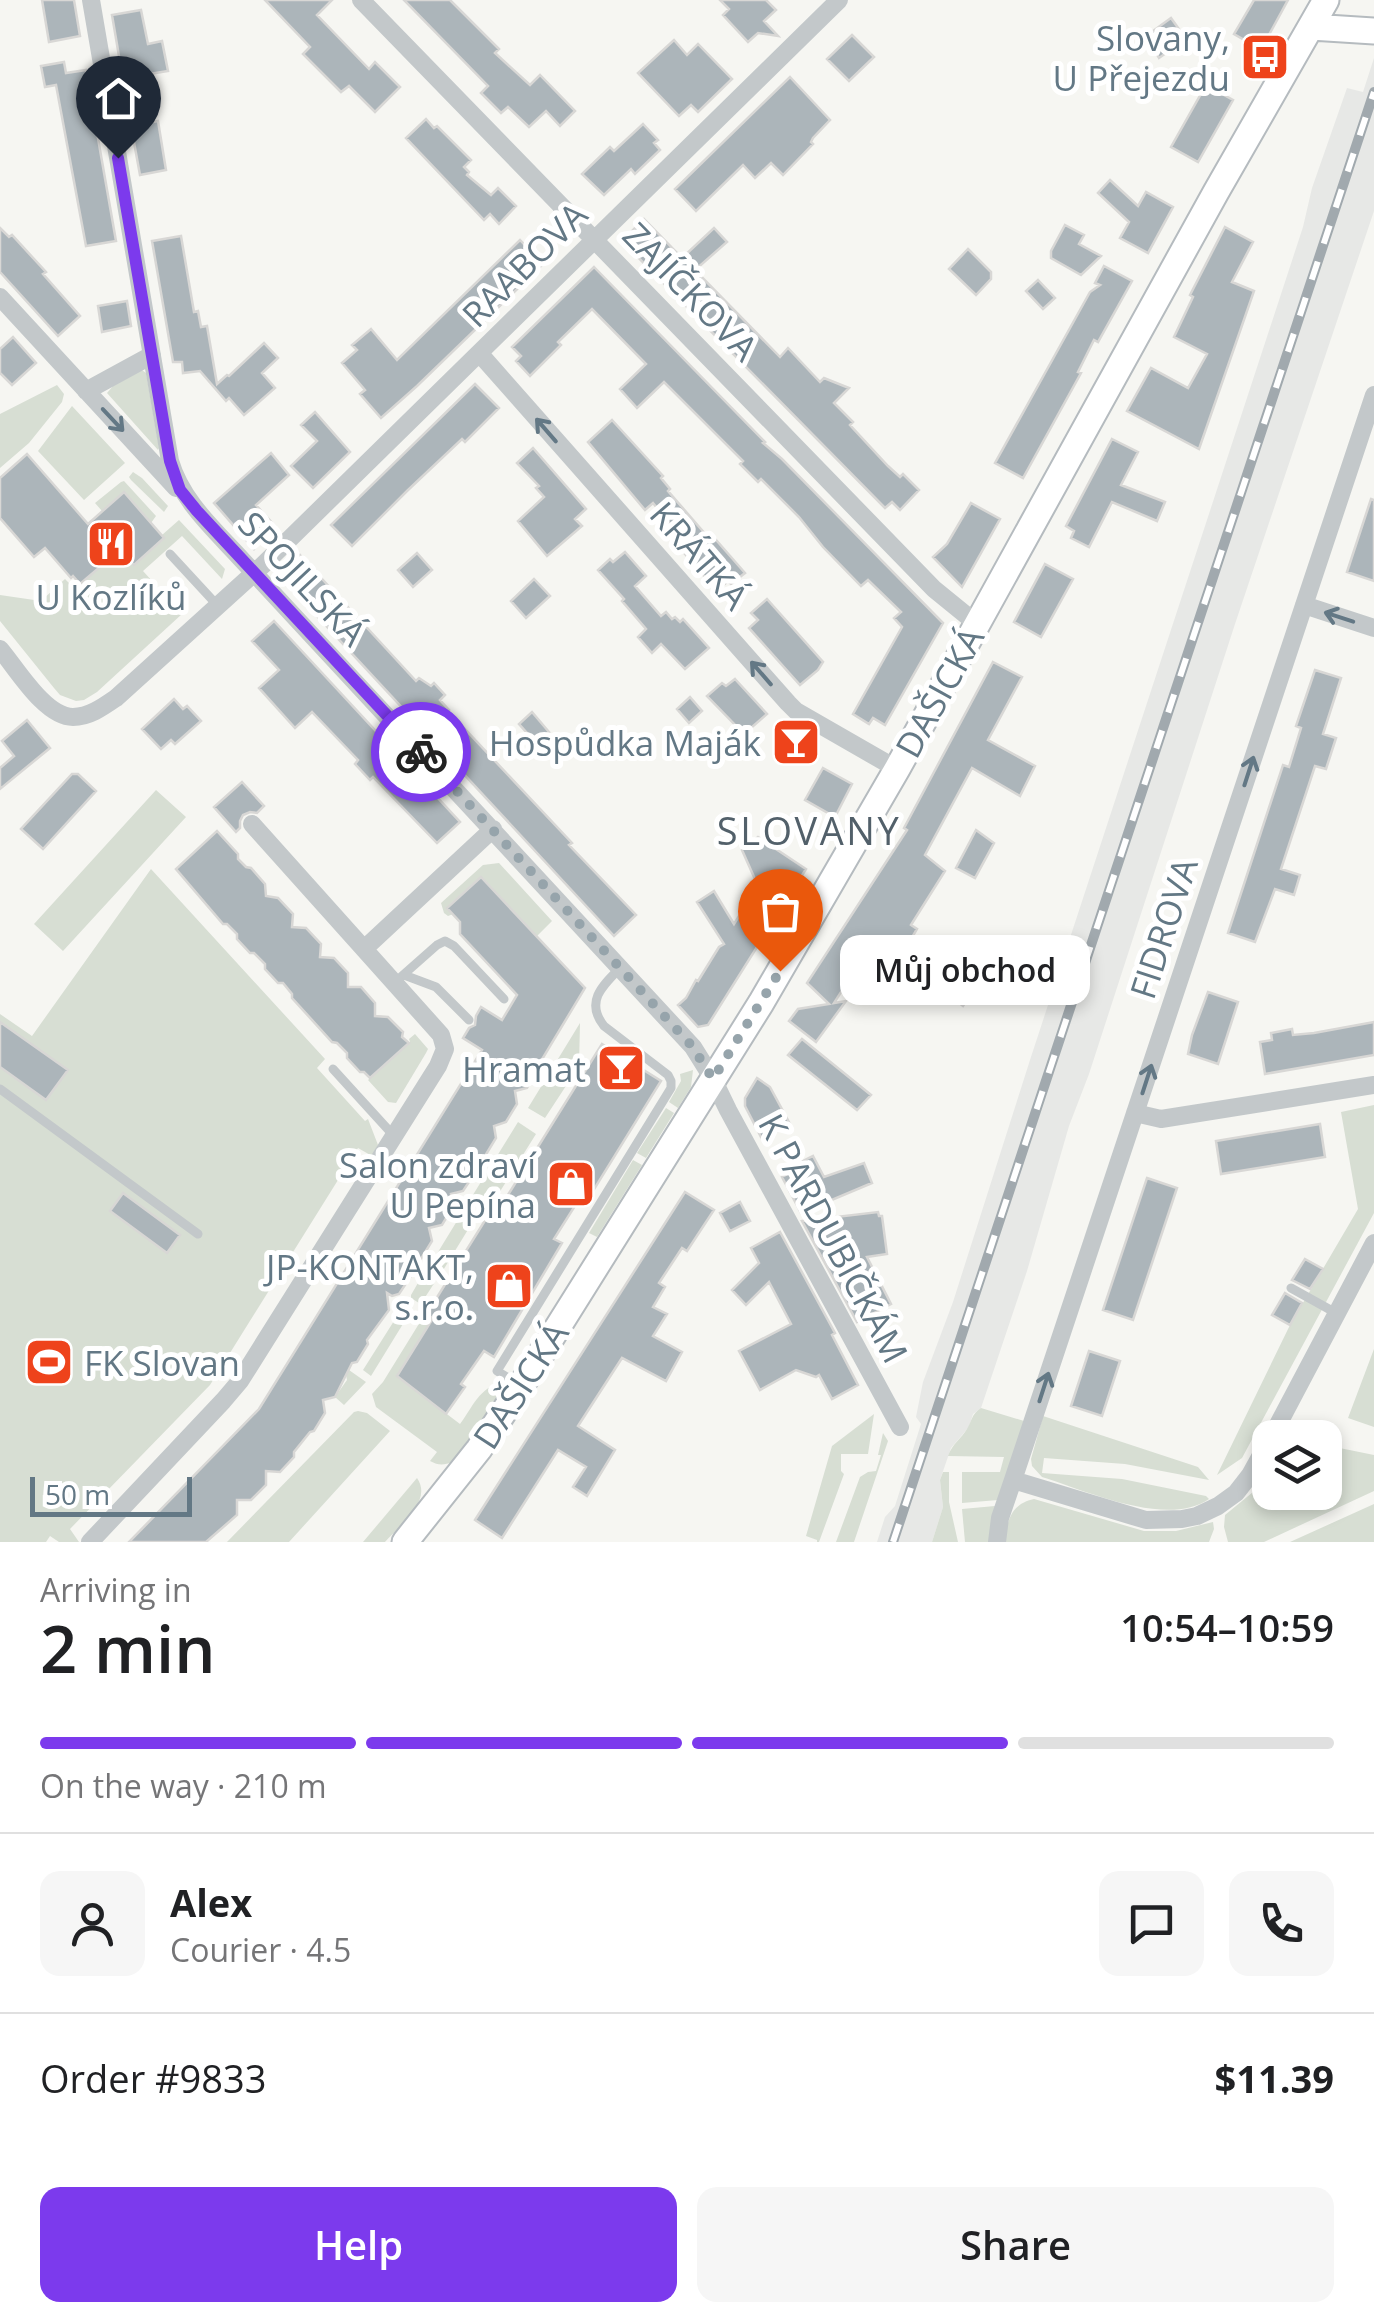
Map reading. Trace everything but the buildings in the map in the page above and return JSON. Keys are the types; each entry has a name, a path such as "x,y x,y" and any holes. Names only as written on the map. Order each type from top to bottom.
{"main road":[{"name":"DAŠICKÁ","path":"405,1542 469,1462 521,1386 825,895 1326,0"},
{"path":"1311,27 1374,31"}],"street":[{"name":"SPOJILSKÁ","path":"91,0 174,478 197,511 254,574 692,1046 713,1079"},
{"name":"ZAJÍČKOVA","path":"361,0 934,589 977,624"},
{"name":"RAABOVA","path":"0,649 53,711 76,718 116,698 254,574 839,0"},
{"path":"0,297 197,511"},
{"name":"KRÁTKÁ","path":"480,354 788,704 897,769"},
{"path":"86,390 152,355"},
{"name":"FIDROVA","path":"997,1542 1000,1518 1374,396"},
{"path":"1304,605 1374,628"},
{"path":"90,1542 240,1381 445,1050 441,1035 399,979 364,949 252,824"},
{"path":"364,949 492,830"},
{"name":"K PARDUBIČKÁM","path":"713,1079 900,1427"},
{"path":"1136,1114 1160,1119 1374,1085"},
{"path":"1280,1420 1374,1243"},
{"path":"1013,1480 1146,1520 1182,1519 1218,1506 1236,1493 1252,1471"}],"lane":[{"path":"170,554 218,606"},
{"path":"399,979 445,941 504,999"},
{"path":"521,1386 497,1371 671,1088 668,1076 596,1016 597,997 620,968"},
{"path":"399,979 436,987 470,1020"},
{"path":"334,1068 394,1136"},
{"path":"0,1089 198,1234"},
{"path":"569,1254 595,1270"},
{"path":"1291,1288 1336,1314"}],"shaded area":[{"path":"1374,58 1374,211 1069,1126 1027,1271 981,1408 951,1448 940,1480 943,1507 932,1542 877,1542 885,1517 895,1506 921,1424 916,1417 923,1382 953,1302 1303,227 1312,188 1347,88 1363,92"},
{"path":"142,370 146,373 158,450 107,393"},
{"path":"57,385 64,394 62,402 29,443 0,468 0,414"},
{"path":"72,406 125,463 84,500 38,451"},
{"path":"133,472 168,506 164,512 131,480"},
{"path":"124,481 156,516 151,523 124,493 102,511 95,503"},
{"path":"179,520 225,569 222,579 182,536 143,571 182,614 97,692 76,701 60,695 0,621 0,595 41,601 65,579 75,589 120,550 134,565"},
{"path":"156,790 186,817 63,951 34,924"},
{"path":"499,863 552,921 537,936 483,878 449,905 453,914 444,913 441,903 483,865"},
{"path":"151,869 325,1059 317,1068 365,1121 368,1119 378,1145 372,1156 358,1148 210,1385 70,1529 79,1542 59,1542 50,1536 46,1542 0,1542 0,1014 32,1036"},
{"path":"580,1023 579,1066 545,1118 528,1108"},
{"path":"415,1034 428,1049 396,1103 388,1102 368,1080"},
{"path":"693,1070 691,1087 678,1108 669,1102 681,1081 680,1074"},
{"path":"1374,1105 1374,1213 1262,1420 1252,1420 1252,1439 1242,1458 1217,1475 1290,1325 1358,1209 1341,1112"},
{"path":"666,1108 674,1113 646,1158 637,1153"},
{"path":"518,1122 536,1134 494,1201 487,1198 483,1205 471,1198"},
{"path":"633,1160 642,1165 597,1237 589,1233"},
{"path":"469,1206 477,1215 438,1273 430,1265"},
{"path":"426,1274 435,1282 419,1303 411,1295"},
{"path":"399,1313 404,1313 406,1319 371,1376 363,1370"},
{"path":"425,1314 433,1318 398,1377 460,1424 485,1391 506,1385 453,1462 444,1464 430,1461 437,1452 376,1407 372,1394"},
{"path":"1374,1349 1374,1427 1348,1418"},
{"path":"349,1370 366,1382 344,1405 335,1397"},
{"path":"981,1408 1024,1421 998,1500 962,1503 962,1472 1000,1472 1004,1457 948,1456"},
{"path":"354,1412 367,1413 390,1431 289,1542 227,1542"},
{"path":"874,1414 868,1454 841,1454 844,1474 817,1542 806,1536 832,1446"},
{"path":"1043,1416 1198,1467 1209,1480 1125,1464 1044,1458 1042,1473 1122,1479 1209,1499 1192,1507 1150,1508 1104,1498 1042,1477 1031,1459"},
{"path":"883,1433 888,1441 854,1542 836,1542 860,1477 876,1471"},
{"path":"1342,1448 1374,1455 1374,1491 1342,1506"},
{"path":"943,1472 949,1472 949,1502 958,1542 932,1542 943,1507"},
{"path":"417,1478 421,1495 406,1520 385,1542 363,1542"},
{"path":"1252,1493 1252,1510 1333,1510 1264,1542 1228,1542 1225,1515"},
{"path":"1034,1499 1144,1531 1176,1531 1213,1522 1214,1529 1209,1542 1005,1542 1012,1514"},
{"path":"1374,1504 1374,1542 1290,1542"},
{"path":"995,1506 989,1542 965,1542 962,1509"}],"railway":[{"path":"893,1542 1374,92"}],"way so far":[{"path":"421,752 692,1046 713,1079 780,971"}],"place":[{"name":"Slovany, U Přejezdu","path":"1265,57"},
{"name":"U Kozlíků","path":"111,544"},
{"name":"Hospůdka Maják","path":"796,742"},
{"name":"Můj obchod","path":"780,971"},
{"name":"Hramat","path":"621,1068"},
{"name":"Salon zdraví U Pepína","path":"571,1184"},
{"name":"JP-KONTAKT, s.r.o.","path":"509,1286"},
{"name":"FK Slovan","path":"49,1362"}],"district":[{"name":"SLOVANY","path":"809,830"}],"route":[{"path":"118,158 170,461 180,490 421,752"}]}
